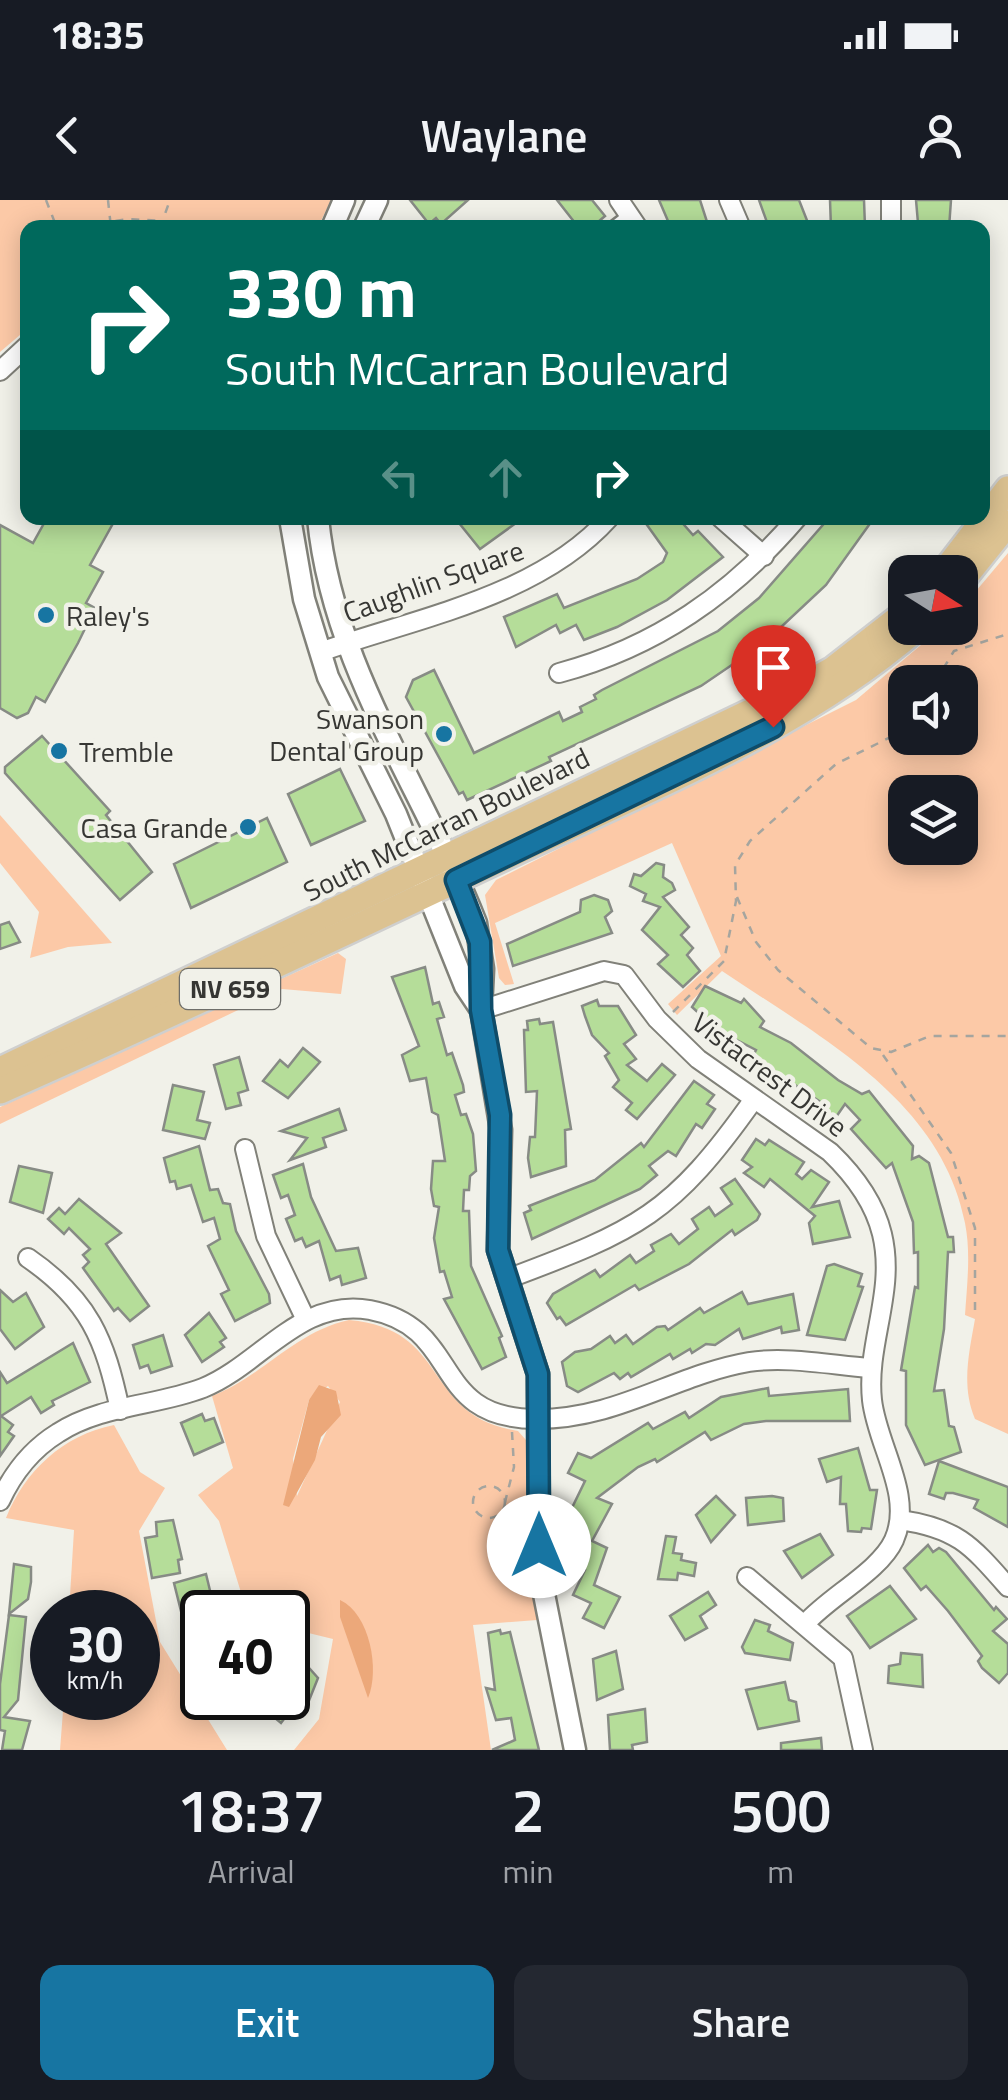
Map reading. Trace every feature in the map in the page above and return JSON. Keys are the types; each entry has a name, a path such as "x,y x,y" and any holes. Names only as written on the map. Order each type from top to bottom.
{"main road":[{"path":"990,512 1008,489"},
{"path":"978,560 1008,523"},
{"path":"957,555 980,525"},
{"name":"South McCarran Boulevard","path":"0,1091 430,896 450,868 832,670 888,626"},
{"name":"South McCarran Boulevard","path":"0,1070 419,871 450,868 773,727 861,673 896,645"}],"street":[{"path":"0,371 20,352"},
{"path":"291,525 304,600 320,652 430,896 465,986 481,1010"},
{"path":"319,525 324,562 347,642 480,942 481,1010 500,1115 497,1236 507,1279 536,1360 539,1568 575,1750"},
{"name":"Caughlin Square","path":"320,652 528,577 585,542 602,525"},
{"path":"730,525 764,556"},
{"path":"559,673 621,653 680,623 728,590 791,525"},
{"name":"Vistacrest Drive","path":"481,1010 614,971 632,982 661,1023 698,1059 830,1152 848,1169 874,1208 888,1277 870,1368 876,1426 896,1487 900,1520"},
{"path":"507,1279 602,1244 652,1216 712,1158 754,1099"},
{"path":"246,1149 266,1236 306,1320"},
{"path":"28,1258 65,1286 84,1308 102,1344 120,1410"},
{"path":"0,1501 18,1470 46,1441 80,1422 218,1380 306,1320 354,1308 402,1321 429,1341 478,1408 506,1418 607,1412 748,1362 870,1368"},
{"path":"806,1623 886,1554 900,1520 934,1525 963,1539 1008,1588"},
{"path":"747,1576 842,1658 863,1750"}],"path":[{"path":"945,665 954,651 1008,634"},
{"path":"661,1023 724,961 736,896 735,865 766,822 836,764 888,738"},
{"path":"736,896 756,942 778,970 833,1019 846,1023 857,1038 882,1053 951,1153 975,1228 975,1312"},
{"path":"882,1053 930,1036 1008,1036"},
{"path":"513,1431 514,1467 505,1502 496,1516 484,1518 475,1510 472,1499 479,1489 490,1485 501,1490 505,1502 520,1535 512,1576 527,1596"}],"shaded area":[{"path":"0,200 331,200 321,220 20,220 20,335 0,352"},
{"path":"1008,553 1008,1434 975,1419 971,1407 968,1369 975,1319 965,1315 967,1234 952,1179 930,1140 903,1106 870,1075 797,1020 722,971 677,1015 668,1004 721,956 672,843 495,923 514,984 505,985 499,978 485,895 496,880 856,700 888,673 888,755 978,755 978,665 897,665 921,645 978,645 978,589"},
{"path":"0,815 112,943 68,947 30,958 39,912 0,863"},
{"path":"338,953 346,959 341,994 282,989 0,1124 0,1107"},
{"path":"349,1320 382,1327 405,1339 422,1355 465,1409 487,1422 518,1431 526,1440 526,1553 537,1620 473,1625 491,1750 294,1750 319,1719 333,1639 310,1633 310,1590 240,1590 219,1521 198,1495 233,1468 212,1396 247,1378 311,1334","holes":["328,1386 340,1402 297,1496 293,1459 309,1400"]},
{"path":"319,1385 336,1391 341,1415 321,1437 315,1460 289,1507 283,1505 309,1400"},
{"path":"114,1425 140,1472 165,1488 139,1531 150,1590 70,1590 74,1530 6,1518 24,1485 48,1458 62,1446"},
{"path":"340,1600 359,1617 370,1644 373,1673 368,1698 340,1617"},
{"path":"160,1642 180,1674 180,1720 208,1720 227,1750 60,1750 62,1720 160,1720"}],"building":[{"path":"410,200 468,200 446,220 426,220"},
{"path":"557,200 592,200 605,216 600,220 573,220"},
{"path":"659,200 700,200 706,220 668,220"},
{"path":"759,200 799,200 807,220 766,220"},
{"path":"830,200 864,200 865,220 831,220"},
{"path":"916,200 951,200 950,220 918,220"},
{"name":"Raley's","path":"0,525 33,543 43,525 112,525 90,565 103,572 86,603 95,608 78,643 45,702 36,697 28,713 17,718 0,708"},
{"path":"461,525 513,525 480,549"},
{"path":"647,525 684,525 693,535 698,531 723,557 667,600 617,627 584,640 576,625 560,633 556,625 516,647 504,617 557,594 564,608 637,579 663,562 667,553"},
{"path":"823,525 869,525 826,585 764,643 701,686 467,800 463,792 459,794 406,697 413,680 434,670 474,753 559,712 563,721 582,712 580,707 596,699 594,695 718,631 759,598"},
{"path":"42,736 110,811 106,815 152,872 120,900 5,773 5,767"},
{"path":"340,769 365,821 311,845 288,794"},
{"path":"267,818 287,862 191,908 174,864"},
{"path":"656,863 664,865 663,877 675,890 663,897 689,927 681,935 693,948 687,955 700,971 683,987 658,964 668,955 642,930 660,907 643,901 646,894 630,886 634,874 641,876"},
{"path":"594,895 608,900 612,911 605,917 612,933 513,966 507,944 580,912 581,900"},
{"path":"9,922 20,942 0,949 0,925"},
{"path":"425,967 433,1004 439,1002 444,1017 437,1019 447,1055 452,1053 463,1085 464,1092 455,1095 473,1134 476,1171 470,1176 469,1190 464,1190 463,1211 469,1211 471,1266 502,1336 499,1338 506,1357 482,1369 444,1299 452,1297 444,1271 440,1272 434,1238 439,1207 434,1206 431,1189 433,1161 445,1161 438,1115 432,1112 426,1078 410,1081 402,1055 419,1046 392,977"},
{"path":"705,986 741,1003 744,999 764,1021 760,1027 791,1043 838,1080 862,1094 869,1091 913,1146 912,1159 919,1156 929,1163 948,1237 953,1237 954,1252 948,1252 944,1329 934,1391 944,1390 949,1426 954,1427 961,1452 925,1465 906,1425 906,1371 901,1370 915,1287 918,1288 918,1252 914,1253 913,1222 892,1163 886,1168 851,1129 860,1120 845,1104 834,1120 814,1107 819,1101 795,1085 791,1090 760,1067 763,1062 753,1056 756,1050 700,1021 703,1017 692,1007"},
{"path":"597,1000 599,1006 618,1006 636,1035 624,1044 636,1059 627,1065 647,1081 662,1064 675,1075 637,1119 626,1110 632,1103 613,1087 619,1080 605,1056 609,1053 592,1035 585,1016 582,1006"},
{"path":"539,1019 540,1024 553,1022 571,1129 565,1130 566,1166 531,1177 528,1158 530,1137 535,1137 537,1091 526,1092 524,1030 528,1030 527,1021"},
{"path":"303,1048 320,1062 288,1098 263,1081 280,1060 288,1067"},
{"path":"239,1057 248,1090 238,1093 241,1105 226,1109 214,1065"},
{"path":"694,1081 714,1095 707,1104 715,1109 702,1128 696,1124 676,1156 668,1151 649,1166 657,1175 640,1189 532,1239 524,1213 531,1210 529,1206 595,1180 641,1143 644,1147"},
{"path":"173,1085 204,1092 197,1120 210,1123 205,1139 163,1130"},
{"path":"339,1109 346,1130 323,1138 326,1147 290,1160 307,1138 281,1131"},
{"path":"756,1139 765,1145 769,1140 804,1162 796,1174 802,1179 811,1170 829,1182 812,1207 839,1201 850,1237 813,1244 809,1223 815,1216 770,1179 764,1187 744,1173 752,1167 742,1160"},
{"path":"199,1146 210,1190 218,1189 223,1203 230,1204 236,1231 269,1294 270,1303 235,1321 221,1294 229,1290 208,1246 220,1239 214,1218 203,1222 191,1185 177,1189 175,1181 170,1182 164,1158"},
{"path":"303,1164 311,1197 336,1251 358,1248 366,1278 342,1285 340,1276 330,1280 319,1241 306,1247 302,1238 295,1241 286,1219 295,1215 288,1195 281,1198 273,1175"},
{"path":"19,1166 52,1173 43,1213 10,1202"},
{"path":"735,1179 760,1214 757,1220 735,1235 732,1230 689,1264 639,1290 635,1285 566,1325 560,1317 557,1319 547,1303 553,1294 595,1270 600,1277 630,1255 636,1263 654,1251 651,1245 671,1234 679,1244 698,1229 692,1219 709,1207 715,1216 732,1204 721,1188"},
{"path":"79,1199 121,1233 106,1244 149,1306 130,1321 118,1308 114,1311 83,1268 89,1262 83,1255 90,1249 69,1228 64,1234 48,1219 59,1208 65,1214"},
{"path":"834,1264 862,1274 858,1286 863,1287 845,1340 807,1335 827,1266"},
{"path":"0,1290 13,1302 26,1293 44,1327 15,1349 0,1329"},
{"path":"742,1292 748,1304 793,1294 799,1330 782,1333 781,1327 743,1339 739,1329 715,1345 706,1344 692,1353 690,1349 673,1359 670,1354 631,1377 628,1373 620,1379 614,1373 578,1392 567,1386 562,1362 575,1352 591,1349 610,1336 615,1343 626,1335 633,1344 657,1327 665,1326 668,1330 700,1308 704,1313"},
{"path":"209,1313 226,1338 220,1342 224,1347 202,1362 185,1335"},
{"path":"163,1335 172,1366 151,1373 148,1365 140,1368 133,1345"},
{"path":"73,1343 90,1382 52,1401 54,1405 41,1413 31,1397 1,1416 13,1425 8,1432 14,1436 0,1456 0,1372 7,1383"},
{"path":"768,1388 769,1396 848,1389 850,1421 744,1424 711,1440 705,1432 657,1462 655,1459 638,1467 597,1498 612,1504 592,1541 607,1548 594,1585 620,1597 604,1628 583,1618 591,1603 573,1595 585,1570 575,1564 577,1553 567,1547 577,1525 568,1516 585,1481 568,1473 578,1453 591,1458 648,1423 653,1429 685,1412 689,1418 721,1397"},
{"path":"202,1414 205,1421 214,1418 223,1442 194,1455 181,1423"},
{"path":"858,1448 870,1490 877,1490 871,1529 862,1528 861,1532 848,1531 846,1504 840,1504 841,1477 827,1482 819,1459"},
{"path":"939,1461 1008,1487 1008,1527 974,1508 978,1500 953,1493 946,1493 944,1499 929,1494"},
{"path":"716,1496 735,1515 711,1542 696,1515"},
{"path":"746,1498 783,1498 784,1521 748,1525"},
{"path":"173,1520 182,1559 178,1560 180,1573 152,1578 145,1538 157,1536 156,1522"},
{"path":"820,1534 833,1555 802,1578 784,1551"},
{"path":"666,1536 676,1537 673,1553 682,1554 681,1560 696,1563 694,1576 678,1573 677,1580 658,1579"},
{"path":"928,1545 933,1552 939,1548 946,1552 994,1610 996,1607 1007,1619 993,1631 1008,1644 1008,1673 999,1683 982,1668 978,1661 982,1656 948,1611 926,1586 921,1590 904,1568"},
{"path":"14,1564 31,1567 31,1582 28,1599 9,1614"},
{"path":"206,1574 210,1590 180,1590 180,1607 174,1583"},
{"path":"890,1586 916,1619 870,1648 847,1616"},
{"path":"708,1592 716,1605 700,1616 707,1628 685,1640 670,1616"},
{"path":"9,1615 26,1617 18,1700 4,1717 30,1721 22,1750 2,1750 5,1731 0,1730 0,1684"},
{"path":"755,1620 770,1625 768,1631 793,1643 790,1660 745,1653 742,1647"},
{"path":"500,1630 501,1634 510,1632 539,1750 492,1750 515,1740 511,1718 496,1720 486,1688 495,1690 488,1633"},
{"path":"616,1651 623,1689 597,1700 593,1659"},
{"path":"901,1653 922,1655 923,1687 888,1683 889,1666 900,1664"},
{"path":"310,1669 318,1678 310,1698"},
{"path":"785,1682 789,1700 796,1702 799,1721 758,1729 746,1690"},
{"path":"645,1709 647,1742 632,1745 633,1750 610,1750 608,1715"},
{"path":"821,1738 822,1750 781,1750 781,1743"}],"place":[{"name":"Raley's","path":"46,615"},
{"name":"Swanson Dental Group","path":"444,734"},
{"name":"Tremble","path":"59,751"},
{"name":"Casa Grande","path":"248,827"}],"route":[{"path":"539,1546 538,1374 498,1250 500,1115 481,1010 480,942 476,923 456,880 773,727"}]}
